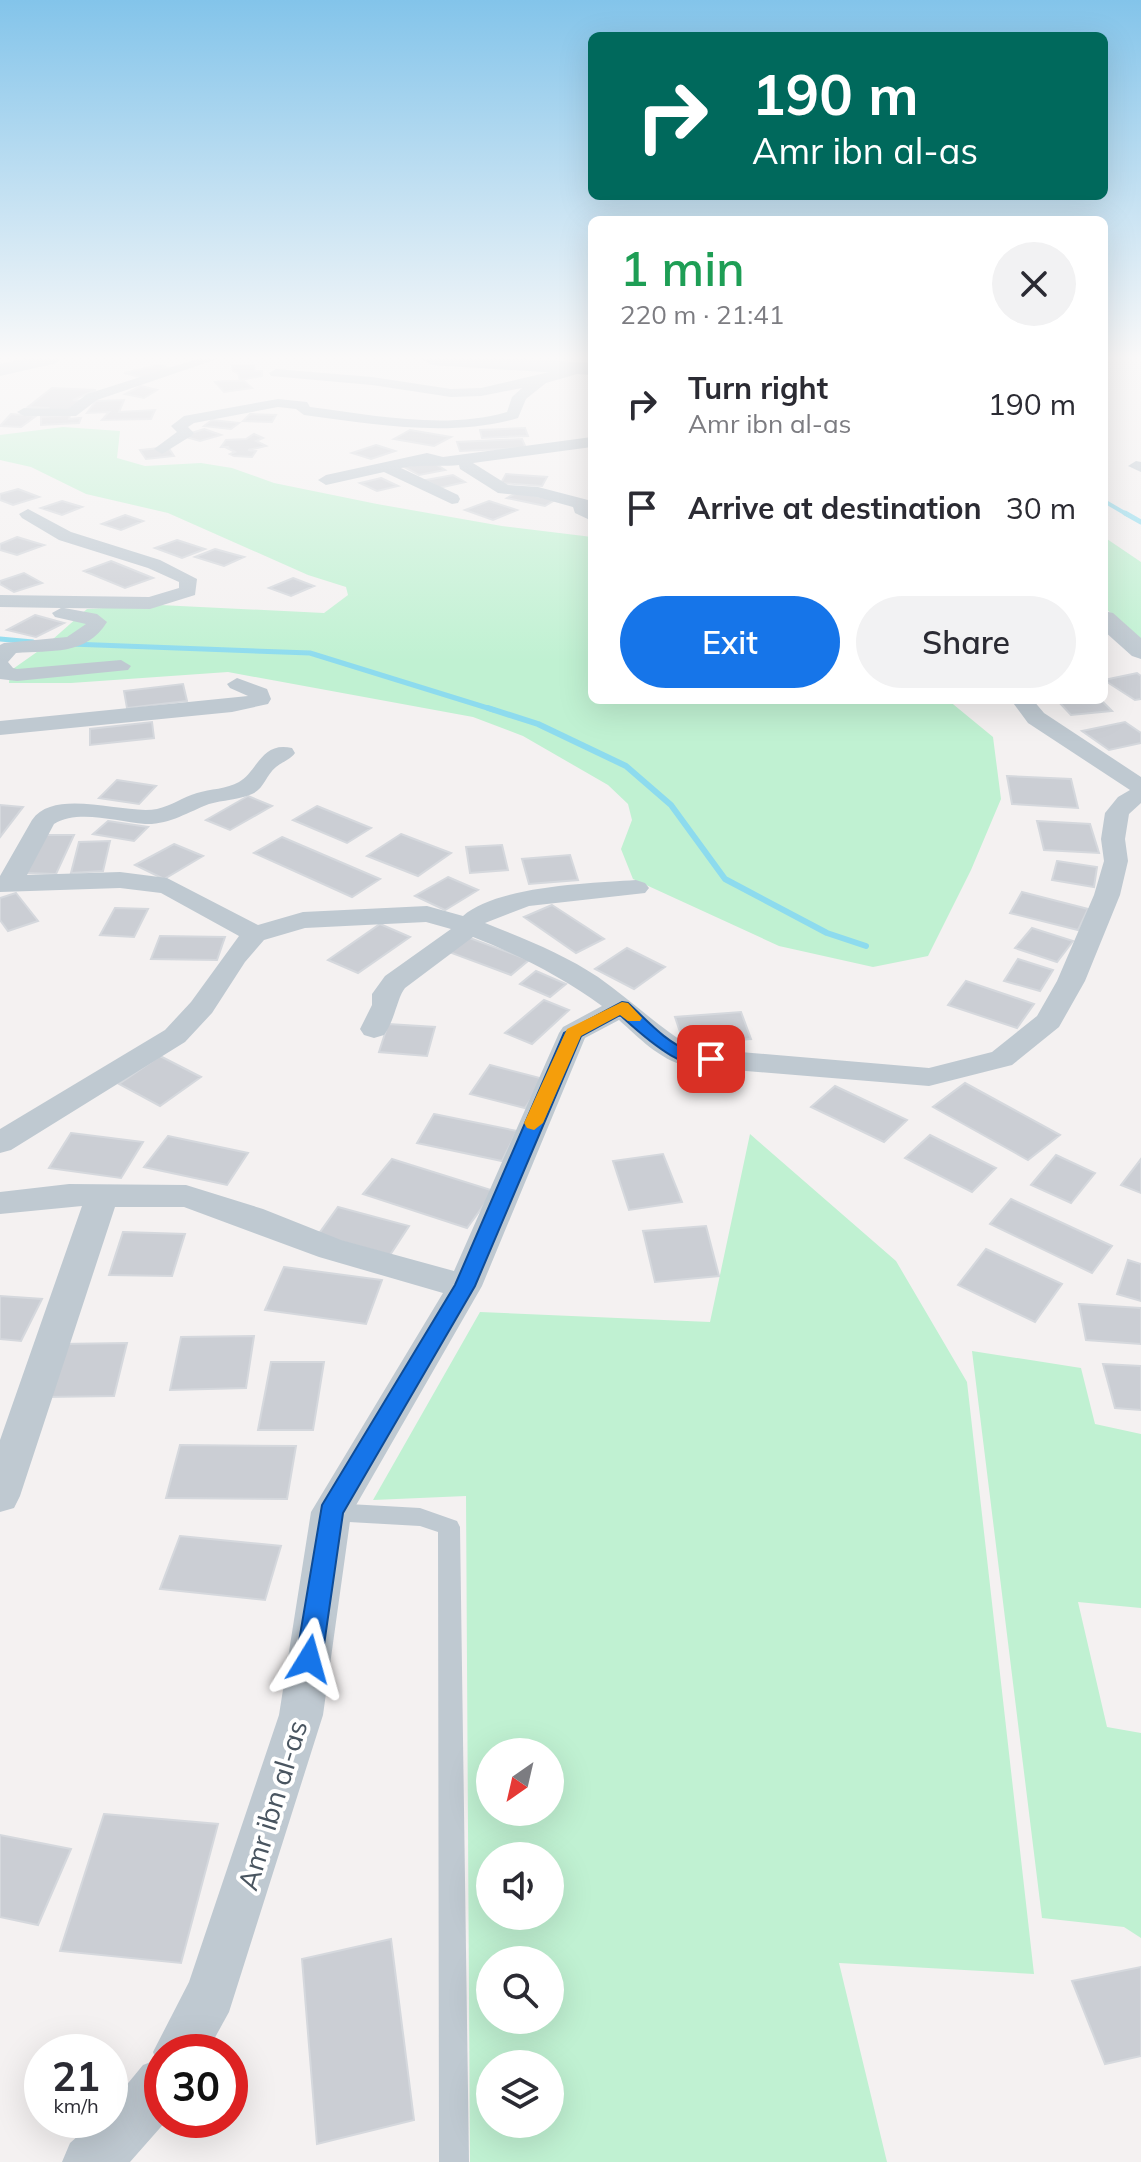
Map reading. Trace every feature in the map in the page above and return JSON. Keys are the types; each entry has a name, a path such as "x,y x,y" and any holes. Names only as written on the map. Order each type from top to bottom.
{"street":[{"path":"326,480 418,460"},
{"path":"440,460 522,468"},
{"path":"461,463 480,460"},
{"path":"561,463 577,460"},
{"path":"461,463 504,490 538,492 588,508"},
{"path":"386,467 452,499"},
{"path":"0,604 150,603 188,591 188,579 154,564 65,536 28,514"},
{"path":"0,604 77,614 97,622 92,632 75,641 11,647 0,659"},
{"path":"1108,622 1141,651"},
{"path":"0,665 6,674 17,675 121,666"},
{"path":"0,728 232,706 260,699 260,693 237,684"},
{"path":"1025,704 1036,718 1141,787"},
{"path":"5,884 44,820 56,813 97,811 148,817 165,815 202,799 245,789 255,781 265,764 284,753"},
{"path":"0,1143 175,1036 202,1007 234,958 255,934 303,920 427,914 468,926 513,943 584,980 622,1007 660,1041 686,1057 929,1077 1002,1059 1049,1021 1071,981 1097,926 1113,872 1117,813 1126,802 1141,794"},
{"path":"5,884 120,880 167,886 255,934"},
{"path":"374,1029 386,1005 386,994 395,982 440,951 475,918 495,908 527,899 636,888"},
{"name":"Amr ibn al-as","path":"189,2034 211,1994 301,1715 331,1512 465,1286 573,1033 622,1007"},
{"path":"0,1203 69,1195 186,1196 251,1217 331,1249 465,1286"},
{"path":"0,1496 102,1196"},
{"path":"107,2154 144,2107"}],"lane":[{"path":"331,1512 420,1517 449,1527 454,2162"}],"green space":[{"path":"0,460 124,460 145,466 201,463 232,468 274,483 377,504 502,526 588,537 588,704 953,704 993,737 1001,799 971,870 928,956 873,967 779,946 633,879 621,849 632,820 628,804 608,785 523,736 473,717 228,672 71,683 9,683 10,671 44,647 87,609 160,605 324,613 348,595 346,587 308,575 168,513 86,494 31,467"},
{"path":"1108,540 1141,562 1141,640 1108,611"},
{"path":"750,1134 896,1261 967,1382 1034,1974 839,1963 887,2162 470,2162 466,1496 373,1500 480,1312 710,1322"},
{"path":"972,1351 1081,1368 1095,1424 1141,1434 1141,1608 1078,1602 1107,1727 1141,1733 1141,1938 1124,1927 1042,1918"}],"building":[{"path":"431,461 445,470 419,475 404,467"},
{"path":"506,474 547,477 542,486 501,483"},
{"path":"453,475 465,482 439,488 426,480"},
{"path":"381,478 398,486 377,491 360,483"},
{"path":"18,489 39,497 13,505 0,500 0,494"},
{"path":"518,492 555,500 545,506 507,498"},
{"path":"62,501 82,507 62,515 41,508"},
{"path":"489,501 517,510 493,520 465,510"},
{"path":"125,515 143,521 121,530 102,524"},
{"path":"17,537 44,545 17,555 0,550 0,544"},
{"path":"177,540 205,549 182,558 155,548"},
{"path":"215,549 244,557 224,566 195,557"},
{"path":"111,561 153,578 125,588 84,571"},
{"path":"24,573 42,583 14,592 0,584 0,581"},
{"path":"293,578 314,586 291,596 269,588"},
{"path":"35,615 64,623 36,637 7,630"},
{"path":"1137,673 1141,676 1141,699 1135,700 1108,683 1108,679"},
{"path":"183,684 187,701 127,708 124,691"},
{"path":"1061,704 1105,704 1112,711 1071,715"},
{"path":"152,722 154,738 90,745 90,729"},
{"path":"1125,722 1141,733 1141,743 1109,750 1082,731"},
{"path":"1007,776 1071,779 1078,808 1012,804"},
{"path":"117,780 156,786 139,804 99,798"},
{"path":"248,796 272,806 230,830 206,820"},
{"path":"0,805 23,807 0,837"},
{"path":"317,806 371,828 347,843 293,820"},
{"path":"108,821 148,827 134,841 93,834"},
{"path":"1037,821 1090,824 1099,853 1044,850"},
{"path":"401,834 451,853 418,876 367,856"},
{"path":"42,835 74,835 56,874 23,873"},
{"path":"282,837 380,879 352,897 254,853"},
{"path":"110,841 103,871 71,873 79,842"},
{"path":"174,844 203,856 164,879 135,865"},
{"path":"502,845 508,870 470,873 466,847"},
{"path":"570,855 578,880 529,884 522,859"},
{"path":"1057,861 1097,867 1094,887 1052,880"},
{"path":"448,877 478,890 445,910 415,896"},
{"path":"1022,892 1088,909 1078,930 1010,913"},
{"path":"16,893 38,921 8,931 0,920 0,898"},
{"path":"552,905 604,939 576,953 524,917"},
{"path":"115,908 148,909 134,937 100,935"},
{"path":"380,924 410,937 358,973 328,960"},
{"path":"1032,928 1073,941 1057,962 1015,948"},
{"path":"160,936 225,937 217,960 151,959"},
{"path":"467,937 529,960 511,975 449,952"},
{"path":"627,948 665,967 634,989 595,969"},
{"path":"1018,959 1053,970 1040,991 1004,981"},
{"path":"536,971 566,984 550,997 520,984"},
{"path":"966,981 1034,1004 1017,1028 948,1005"},
{"path":"544,1000 569,1010 532,1044 505,1033"},
{"path":"741,1012 751,1039 684,1044 675,1017"},
{"path":"388,1024 435,1027 427,1056 379,1052"},
{"path":"160,1056 201,1077 160,1106 119,1084"},
{"path":"490,1065 544,1079 525,1108 470,1094"},
{"path":"965,1083 1060,1135 1028,1160 933,1107"},
{"path":"835,1086 907,1120 884,1142 811,1107"},
{"path":"434,1114 517,1131 502,1161 417,1143"},
{"path":"71,1133 143,1142 121,1178 49,1168"},
{"path":"930,1135 996,1168 972,1192 905,1158"},
{"path":"168,1136 248,1153 227,1185 144,1167"},
{"path":"663,1154 682,1202 629,1210 613,1161"},
{"path":"1056,1155 1095,1173 1071,1203 1031,1185"},
{"path":"392,1159 494,1191 467,1228 363,1194"},
{"path":"1141,1159 1141,1193 1121,1185"},
{"path":"1011,1199 1112,1246 1092,1273 990,1224"},
{"path":"338,1207 409,1226 390,1255 318,1235"},
{"path":"706,1226 719,1276 655,1282 643,1231"},
{"path":"123,1232 185,1234 172,1276 109,1275"},
{"path":"986,1249 1062,1284 1035,1322 958,1285"},
{"path":"1128,1260 1141,1264 1141,1301 1117,1294"},
{"path":"284,1267 382,1280 366,1324 265,1310"},
{"path":"0,1296 42,1299 21,1341 0,1339"},
{"path":"1079,1304 1141,1308 1141,1344 1086,1340"},
{"path":"254,1336 246,1388 170,1390 181,1337"},
{"path":"127,1343 114,1396 45,1397 60,1344"},
{"path":"271,1362 324,1362 313,1430 258,1430"},
{"path":"1103,1364 1141,1366 1141,1410 1115,1408"},
{"path":"180,1445 296,1446 287,1499 166,1498"},
{"path":"180,1536 281,1546 265,1600 160,1589"},
{"path":"104,1814 218,1824 181,1963 60,1951"},
{"path":"0,1835 71,1849 38,1925 0,1917"},
{"path":"391,1939 414,2120 317,2144 302,1959"},
{"path":"1141,1967 1141,2056 1105,2064 1072,1981"}],"waterway":[{"path":"1108,503 1128,515"},
{"path":"1125,513 1141,522"},
{"path":"0,639 33,642"},
{"path":"71,644 310,653 494,710"},
{"path":"488,708 538,724 626,766 671,805 725,879 827,933 866,946"}],"slow traffic":[{"path":"534,1123 573,1033 622,1007 634,1018"}],"route":[{"path":"309,1659 331,1512 465,1286 573,1033 622,1007 660,1041 686,1057 711,1059"}]}
